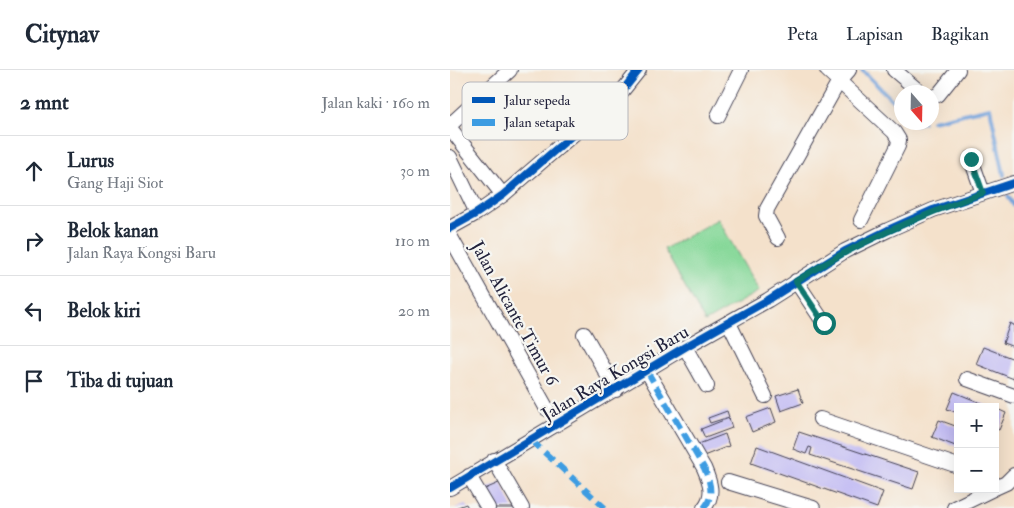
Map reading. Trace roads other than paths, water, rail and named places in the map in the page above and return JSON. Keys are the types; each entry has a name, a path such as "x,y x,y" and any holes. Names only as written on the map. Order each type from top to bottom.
{"street":[{"path":"497,82 510,70"},
{"path":"628,83 639,70"},
{"path":"718,116 741,70"},
{"path":"827,70 844,76 899,140 898,146 862,219"},
{"path":"894,70 912,85"},
{"path":"939,94 958,70"},
{"path":"778,238 766,216 767,209 844,76"},
{"path":"462,115 450,126 503,195"},
{"path":"450,228 477,213 503,195 566,140"},
{"path":"450,157 477,213"},
{"path":"971,159 983,193"},
{"name":"Jalan Raya Kongsi Baru","path":"450,488 685,347 768,300 845,251 933,210 1014,183"},
{"name":"Jalan Alicante Timur 6","path":"450,236 547,409"},
{"path":"796,281 824,323"},
{"path":"729,323 765,396"},
{"path":"584,334 616,390"},
{"path":"685,347 708,386"},
{"path":"646,371 704,468 711,490 710,499 704,508"},
{"path":"967,379 1014,396"},
{"path":"820,419 954,465"},
{"path":"494,460 522,508"},
{"path":"469,476 488,508"},
{"path":"728,482 813,508"},
{"path":"954,508 1001,483"}],"waterway":[{"path":"862,70 894,102"},
{"path":"939,119 990,108 1004,175"},
{"path":"1008,196 1014,206"}]}
